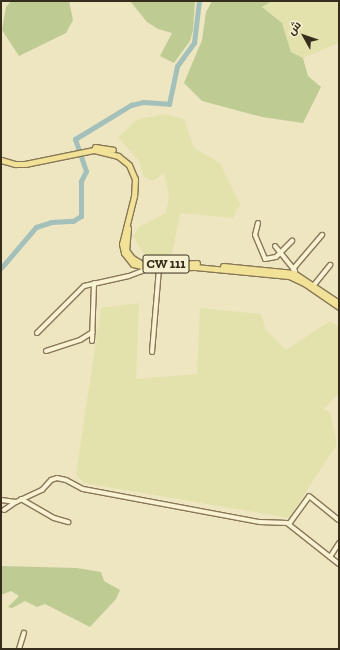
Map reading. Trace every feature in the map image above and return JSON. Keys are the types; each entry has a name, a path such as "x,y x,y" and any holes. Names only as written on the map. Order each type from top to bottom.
{"main road":[{"name":"CW 111","path":"1,160 20,165 90,149 104,148 122,154 136,172 138,193 126,247 129,255 137,262 150,265 196,263 298,277 314,285 339,302"},
{"name":"CW 111","path":"90,149 103,151 118,156 129,165 133,172 135,191 122,244 127,258 137,265 151,268 195,266 298,277 339,307"},
{"name":"CW 111","path":"1,156 12,160 28,161 67,154"}],"street":[{"path":"258,223 255,235 264,259 273,258 292,241"},
{"path":"294,269 322,235"},
{"path":"275,246 294,269 298,277"},
{"path":"137,265 137,273"},
{"path":"314,285 330,265"},
{"path":"37,333 80,289 94,283 137,273 151,268"},
{"path":"152,352 159,268"},
{"path":"92,341 94,283"},
{"path":"46,351 80,340 93,332"},
{"path":"4,510 21,499 42,490 51,480 57,478 66,480 83,489 260,522 289,524 339,564"},
{"path":"289,524 309,496 339,520"},
{"path":"21,499 54,518 68,522"},
{"path":"1,500 16,502"},
{"path":"330,556 339,543"},
{"path":"19,649 24,633"}],"green space":[{"path":"11,1 69,1 73,20 66,33 19,56 2,30 6,7"},
{"path":"130,1 195,1 193,30 190,41 174,63 160,56 172,33 158,29 147,22"},
{"path":"212,1 272,1 262,7 282,23 291,52 303,58 308,76 321,87 303,123 262,117 202,101 184,83 202,40 206,12"},
{"path":"272,1 339,1 339,43 303,58 291,52 282,23 261,7"},
{"path":"166,114 184,119 194,148 220,163 241,206 237,209 233,218 180,213 171,260 144,255 133,236 139,227 166,213 169,196 164,173 153,181 144,177 139,161 118,137 138,119"},
{"path":"139,303 136,379 197,374 200,308 261,314 266,330 286,350 330,321 339,327 339,397 336,396 323,410 330,412 337,444 289,518 84,483 76,474 101,308"},
{"path":"1,566 77,568 101,572 104,581 120,590 116,599 90,627 45,604 37,607 25,601 12,608 8,607 19,596 11,591 1,595"}],"waterway":[{"path":"1,268 36,227 51,222 73,221 81,216 81,181 86,171 75,139 131,105 143,102 169,104 177,66 194,43 199,1"}]}
